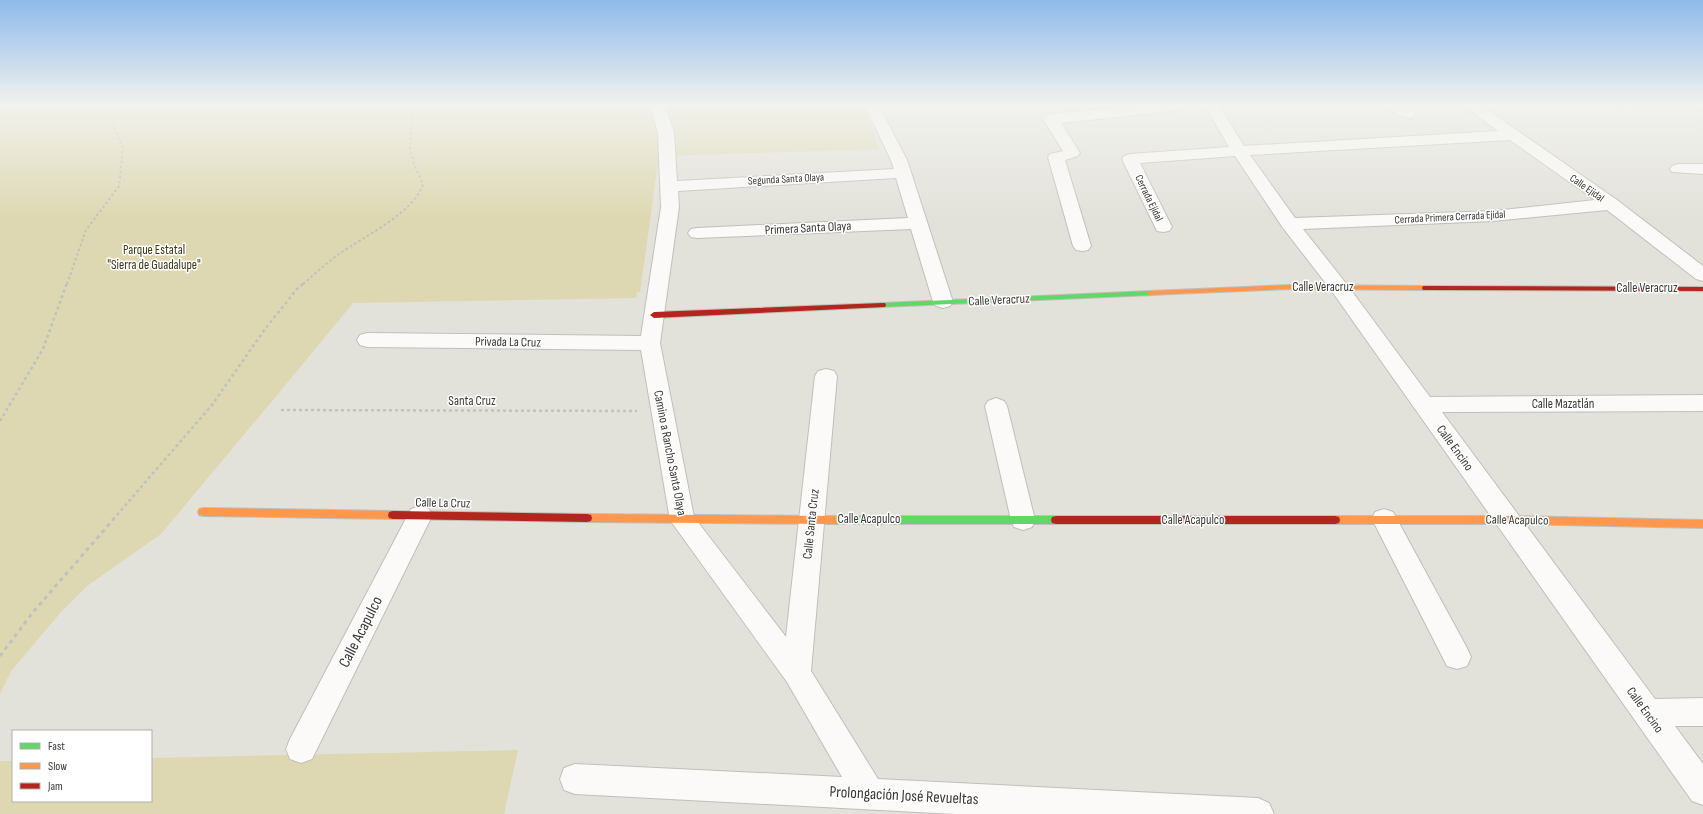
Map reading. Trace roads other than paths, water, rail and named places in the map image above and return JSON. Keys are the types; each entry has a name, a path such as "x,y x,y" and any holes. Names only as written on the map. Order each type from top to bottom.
{"street":[{"name":"Camino a Rancho Santa Olaya","path":"667,142 670,207 650,343 682,520 798,672 870,795"},
{"path":"890,142 903,172 943,302"},
{"path":"1065,142 1072,153 1056,158 1082,246"},
{"name":"Calle Encino","path":"1233,142 1289,224 1338,286 1703,790"},
{"path":"1238,151 1392,142"},
{"name":"Calle Ejidal","path":"1522,142 1611,204 1703,275"},
{"name":"Cerrada Ejidal","path":"1163,227 1130,160 1238,151"},
{"path":"1678,169 1703,169"},
{"name":"Segunda Santa Olaya","path":"669,186 903,172"},
{"name":"Cerrada Primera Cerrada Ejidal","path":"1289,224 1493,216 1611,204"},
{"name":"Primera Santa Olaya","path":"697,233 918,223"},
{"name":"Calle Veracruz","path":"654,316 1282,287 1338,286 1703,289"},
{"name":"Privada La Cruz","path":"367,340 650,343"},
{"name":"Calle Santa Cruz","path":"798,672 811,519 826,376"},
{"name":"Calle Mazatlán","path":"1423,405 1703,403"},
{"path":"996,406 1023,520"},
{"name":"Calle La Cruz","path":"203,512 682,520"},
{"name":"Calle Acapulco","path":"301,749 420,516"},
{"path":"1384,519 1457,657"},
{"name":"Calle Acapulco","path":"682,520 1384,519 1703,524"},
{"path":"1647,713 1703,712"},
{"name":"Prolongación José Revueltas","path":"575,779 1258,814"}],"park label":[{"name":"Parque Estatal \"Sierra de Guadalupe\"","path":"154,258"}]}
